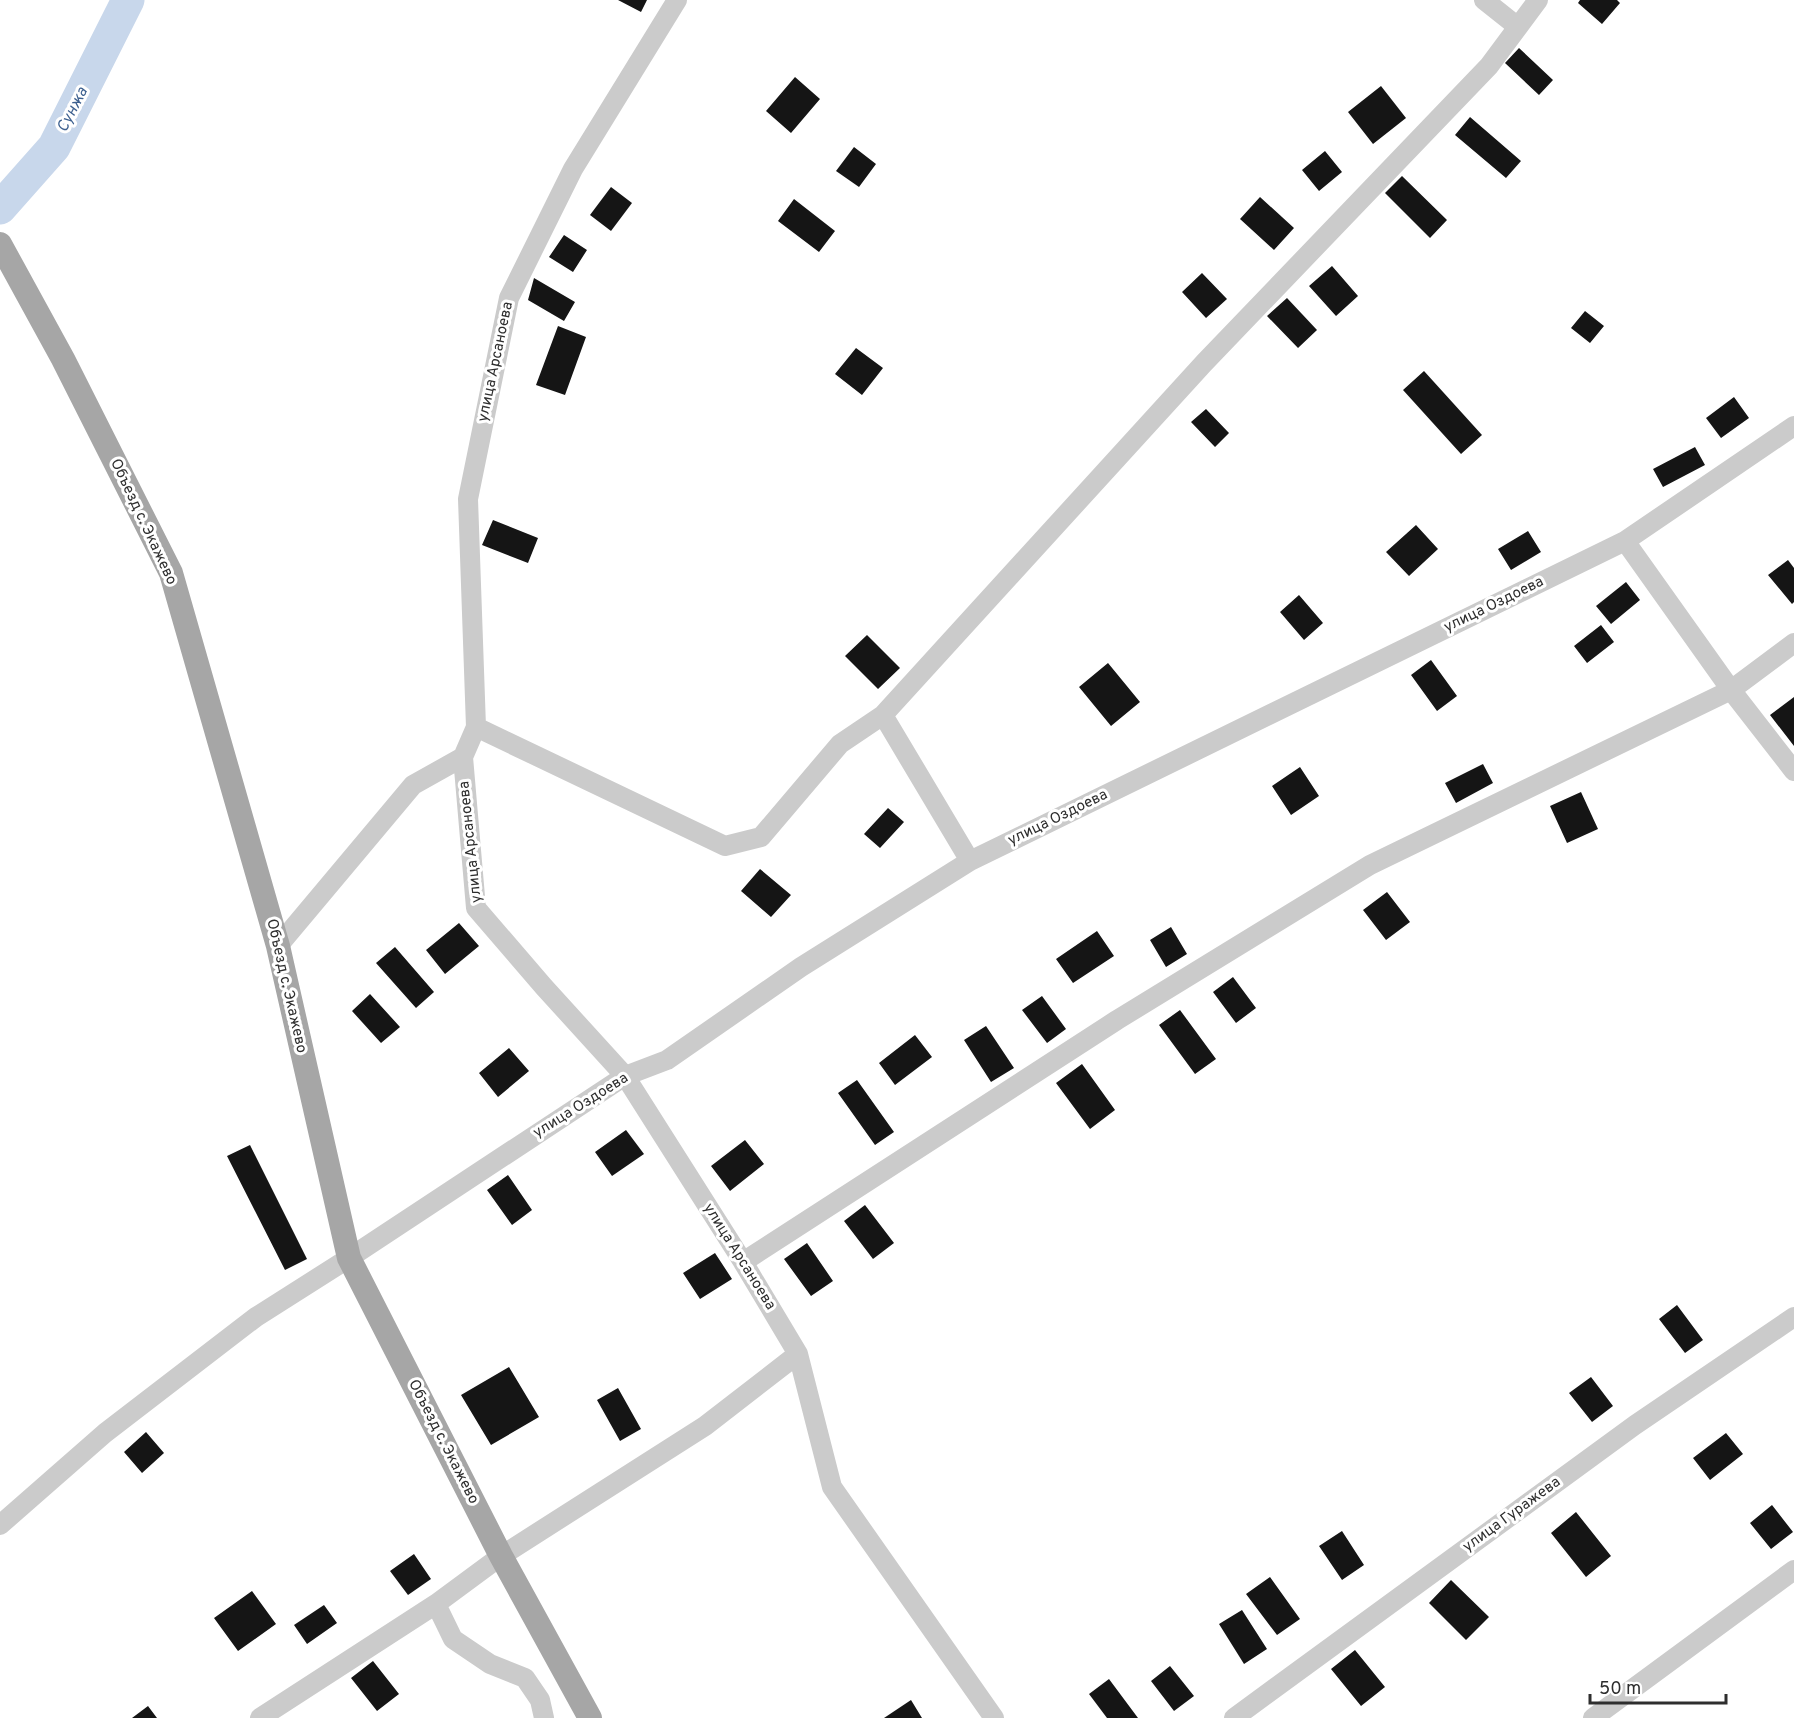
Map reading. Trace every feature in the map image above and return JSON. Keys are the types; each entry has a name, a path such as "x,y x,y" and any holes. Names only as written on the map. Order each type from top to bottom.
{"main road":[{"name":"Объезд с. Экажево","path":"0,244 63,359 171,573 278,946 349,1258 501,1556 590,1718"}],"street":[{"name":"улица Арсаноева","path":"677,0 573,169 508,298 468,499 476,727 463,757 476,908 625,1076 743,1262 798,1354 832,1487 994,1718"},
{"path":"1484,0 1518,27"},
{"path":"476,727 725,846 761,837 840,744 882,715 1204,363 1489,66 1538,0"},
{"name":"улица Оздоева","path":"0,1525 105,1433 256,1317 625,1076 667,1060 801,966 970,861 1625,541 1794,426"},
{"path":"1625,541 1731,690 1794,771"},
{"path":"743,1262 1117,1020 1370,865 1731,690 1794,643"},
{"path":"882,715 970,861"},
{"path":"278,946 413,785 463,757"},
{"name":"улица Гуражева","path":"1234,1718 1635,1425 1794,1317"},
{"path":"260,1718 436,1604 501,1556 705,1426 798,1354"},
{"path":"1593,1718 1794,1570"},
{"path":"436,1604 453,1639 490,1664 525,1678 540,1700 544,1718"}],"building":[{"path":"618,0 647,0 641,12"},
{"path":"1580,0 1617,0 1620,3 1602,24 1578,3"},
{"path":"1519,48 1553,80 1539,95 1505,63"},
{"path":"795,77 820,99 791,133 766,111"},
{"path":"1381,86 1406,118 1373,144 1348,112"},
{"path":"1470,117 1521,161 1506,178 1455,135"},
{"path":"854,147 876,164 859,187 836,171"},
{"path":"1325,151 1342,172 1319,191 1302,170"},
{"path":"1402,176 1447,220 1430,238 1385,193"},
{"path":"611,187 632,203 611,231 590,215"},
{"path":"1260,197 1294,228 1274,250 1240,219"},
{"path":"794,199 835,231 819,252 778,221"},
{"path":"564,235 587,250 573,272 549,257"},
{"path":"1332,266 1358,296 1336,316 1309,286"},
{"path":"1202,273 1227,299 1206,318 1182,292"},
{"path":"534,278 575,302 564,321 528,300"},
{"path":"1287,298 1317,330 1298,348 1267,316"},
{"path":"1585,311 1604,326 1590,343 1571,328"},
{"path":"558,326 586,337 565,395 536,385"},
{"path":"856,348 883,368 862,395 835,374"},
{"path":"1424,371 1482,435 1461,454 1403,390"},
{"path":"1734,397 1749,418 1721,438 1706,418"},
{"path":"1206,409 1229,433 1215,447 1191,422"},
{"path":"1695,447 1705,465 1663,487 1653,469"},
{"path":"493,520 538,538 528,563 482,545"},
{"path":"1416,525 1438,549 1409,576 1386,552"},
{"path":"1528,531 1541,552 1511,570 1498,549"},
{"path":"1788,560 1794,568 1794,602 1792,604 1768,575"},
{"path":"1626,582 1640,600 1611,624 1596,606"},
{"path":"1299,595 1323,623 1304,640 1280,612"},
{"path":"1601,625 1614,642 1587,663 1574,646"},
{"path":"867,635 900,668 878,689 845,656"},
{"path":"1431,660 1457,696 1437,711 1411,675"},
{"path":"1108,663 1140,702 1111,726 1079,687"},
{"path":"1794,697 1794,746 1770,715"},
{"path":"1483,764 1493,783 1456,803 1445,783"},
{"path":"1300,767 1319,796 1291,815 1272,786"},
{"path":"1581,792 1598,829 1567,843 1550,806"},
{"path":"888,808 904,822 880,848 864,834"},
{"path":"760,869 791,895 771,917 741,891"},
{"path":"1387,892 1410,922 1386,940 1363,910"},
{"path":"459,923 479,946 445,974 426,950"},
{"path":"1171,927 1187,954 1166,967 1150,940"},
{"path":"1097,931 1114,956 1073,983 1056,959"},
{"path":"395,947 434,992 416,1008 376,963"},
{"path":"1233,977 1256,1008 1236,1023 1213,992"},
{"path":"370,994 400,1027 381,1043 352,1011"},
{"path":"1042,996 1066,1029 1047,1043 1022,1010"},
{"path":"1180,1010 1216,1059 1195,1074 1159,1025"},
{"path":"986,1026 1014,1068 991,1082 964,1040"},
{"path":"915,1035 932,1057 895,1085 879,1063"},
{"path":"509,1048 529,1071 498,1097 479,1073"},
{"path":"1082,1064 1115,1110 1090,1129 1056,1083"},
{"path":"857,1080 894,1132 875,1145 838,1093"},
{"path":"626,1130 644,1154 612,1176 595,1152"},
{"path":"745,1140 764,1164 730,1191 711,1166"},
{"path":"250,1145 307,1259 285,1270 227,1156"},
{"path":"508,1175 532,1210 512,1225 487,1190"},
{"path":"865,1205 894,1243 873,1259 844,1221"},
{"path":"807,1243 833,1281 811,1296 784,1259"},
{"path":"715,1253 732,1279 700,1299 683,1273"},
{"path":"1677,1305 1703,1340 1685,1353 1659,1319"},
{"path":"509,1367 539,1417 491,1445 461,1395"},
{"path":"1591,1377 1613,1406 1592,1422 1569,1393"},
{"path":"618,1388 641,1429 620,1441 597,1400"},
{"path":"146,1432 164,1453 142,1473 124,1452"},
{"path":"1726,1433 1743,1454 1710,1480 1693,1458"},
{"path":"1772,1505 1793,1532 1771,1549 1750,1523"},
{"path":"1576,1512 1611,1556 1586,1577 1551,1533"},
{"path":"1342,1531 1364,1565 1342,1580 1319,1546"},
{"path":"414,1554 431,1579 408,1595 390,1571"},
{"path":"1270,1577 1300,1619 1277,1635 1246,1594"},
{"path":"1451,1580 1489,1617 1466,1640 1429,1603"},
{"path":"252,1591 276,1624 238,1651 214,1618"},
{"path":"324,1605 337,1623 307,1644 294,1625"},
{"path":"1242,1610 1267,1649 1244,1664 1219,1624"},
{"path":"1355,1650 1385,1687 1361,1706 1331,1669"},
{"path":"373,1661 399,1694 377,1711 351,1678"},
{"path":"1170,1666 1194,1696 1174,1711 1151,1681"},
{"path":"1109,1679 1138,1718 1107,1718 1089,1694"},
{"path":"911,1700 922,1718 884,1718"},
{"path":"148,1706 157,1718 132,1718"}],"waterway":[{"name":"Сунжа","path":"0,208 54,147 128,0"}]}
